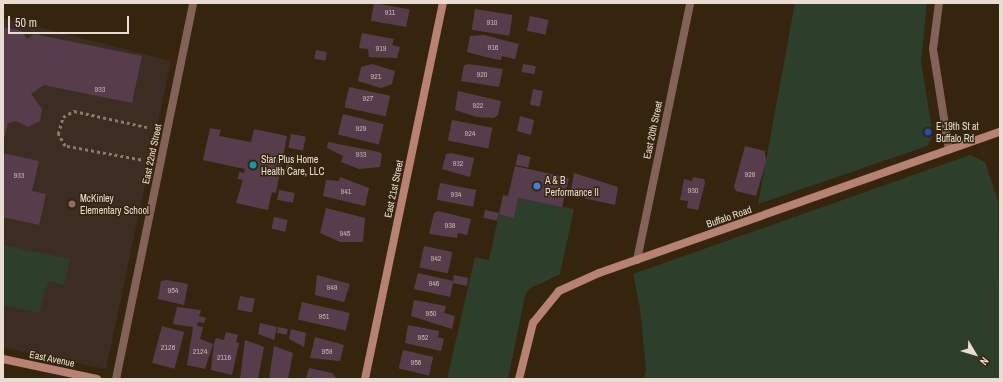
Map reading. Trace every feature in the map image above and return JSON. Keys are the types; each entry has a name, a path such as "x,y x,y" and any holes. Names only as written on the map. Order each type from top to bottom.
{"main road":[{"name":"East 21st Street","path":"365,379 443,3"},
{"name":"Buffalo Road","path":"519,379 532,323 546,302 576,282 1000,132"},
{"name":"East Avenue","path":"3,360 96,379"}],"street":[{"name":"East 22nd Street","path":"116,379 193,3"},
{"name":"East 20th Street","path":"637,260 690,3"},
{"path":"939,3 933,49 949,150"}],"path":[{"path":"141,160 65,146 58,134 63,117 74,111 147,127"}],"shaded area":[{"name":"McKinley Elementary School","path":"3,18 171,61 106,369 3,348"}],"green space":[{"path":"795,3 927,3 921,62 933,136 927,146 758,204"},
{"path":"970,155 985,162 998,201 1000,379 644,379 646,370 640,308 633,274"},
{"path":"518,198 574,209 560,274 529,289 525,296 508,379 447,379 475,257 489,260 499,214 514,217"},
{"path":"3,245 70,259 64,285 48,281 39,313 3,305"}],"building":[{"path":"374,3 409,9 406,27 371,21"},
{"path":"475,9 513,15 509,36 472,30"},
{"path":"530,16 549,20 545,35 527,31"},
{"path":"3,27 22,31 27,39 34,34 142,56 132,103 44,85 31,94 42,109 40,121 28,127 16,121 8,123 3,142"},
{"path":"362,33 394,39 392,45 400,47 397,58 369,57 368,49 359,48"},
{"path":"484,35 519,44 515,59 502,56 501,60 494,59 467,52 470,36"},
{"path":"316,50 327,52 325,61 314,59"},
{"path":"372,64 395,71 392,84 381,88 358,81 361,67"},
{"path":"469,64 503,69 499,87 461,81 464,65"},
{"path":"523,64 536,66 535,74 522,72"},
{"path":"349,87 390,96 386,116 345,108"},
{"path":"533,89 543,91 540,107 530,105"},
{"path":"458,91 501,101 498,115 494,118 477,117 455,110"},
{"path":"343,114 384,124 379,145 338,134"},
{"path":"520,116 534,120 531,135 517,131"},
{"path":"452,120 492,128 488,148 448,141"},
{"name":"Star Plus Home Health Care, LLC","path":"210,128 221,130 219,136 251,142 254,129 287,136 276,193 272,192 268,210 236,203 243,180 238,179 239,172 244,173 245,169 203,160"},
{"path":"291,134 306,137 303,151 288,148"},
{"path":"328,142 379,152 382,154 380,167 359,169 341,162 343,156 327,148"},
{"path":"745,146 765,151 766,162 756,196 736,191 734,187"},
{"path":"3,153 39,161 32,191 46,194 39,225 3,217"},
{"path":"451,153 474,158 470,177 442,169 446,154"},
{"path":"518,154 531,157 528,168 516,165"},
{"path":"287,164 294,166 292,173 285,171"},
{"path":"515,166 569,178 562,207 518,198 514,218 499,214 503,195 508,196"},
{"path":"574,173 618,187 615,205 570,195"},
{"path":"340,177 369,188 365,206 323,196 326,180 339,181"},
{"path":"693,177 704,179 705,183 698,210 687,208 688,201 680,200 684,179 692,181"},
{"path":"440,183 476,190 473,207 437,200"},
{"path":"279,190 295,193 293,203 277,200"},
{"path":"326,208 365,218 363,242 340,242 320,233"},
{"path":"485,210 499,213 497,221 483,218"},
{"path":"438,211 471,219 467,235 458,233 457,238 429,234 434,213"},
{"path":"274,217 288,220 285,232 272,229"},
{"path":"424,246 452,252 448,274 419,268"},
{"path":"418,273 453,281 454,275 468,278 467,286 453,283 450,297 414,289"},
{"path":"317,275 350,284 344,302 315,295"},
{"path":"167,280 188,284 184,305 158,299 161,281"},
{"path":"240,296 255,299 252,313 237,310"},
{"path":"414,300 446,306 444,313 455,316 452,329 411,316"},
{"path":"302,302 350,313 346,331 298,320"},
{"path":"177,307 201,310 199,316 206,318 204,323 198,322 197,326 203,327 200,339 213,344 205,369 187,365 193,327 173,324"},
{"path":"260,323 277,327 274,340 258,334"},
{"path":"408,325 439,331 438,337 444,339 441,351 405,343"},
{"path":"162,326 184,332 174,369 152,363"},
{"path":"278,327 288,329 287,335 277,333"},
{"path":"291,329 306,333 304,347 289,339"},
{"path":"226,332 238,335 236,342 239,343 232,375 211,370 214,343 216,338 224,340"},
{"path":"315,337 344,345 340,361 310,358"},
{"path":"245,340 264,347 258,379 240,379"},
{"path":"274,346 293,353 288,379 269,379"},
{"path":"403,350 433,357 429,375 399,369"},
{"path":"309,368 332,373 337,379 306,379"}],"place":[{"name":"E 19th St at Buffalo Rd","path":"928,132"},
{"name":"Star Plus Home Health Care, LLC","path":"253,165"},
{"name":"A & B Performance II","path":"537,186"},
{"name":"McKinley Elementary School","path":"72,204"}]}
